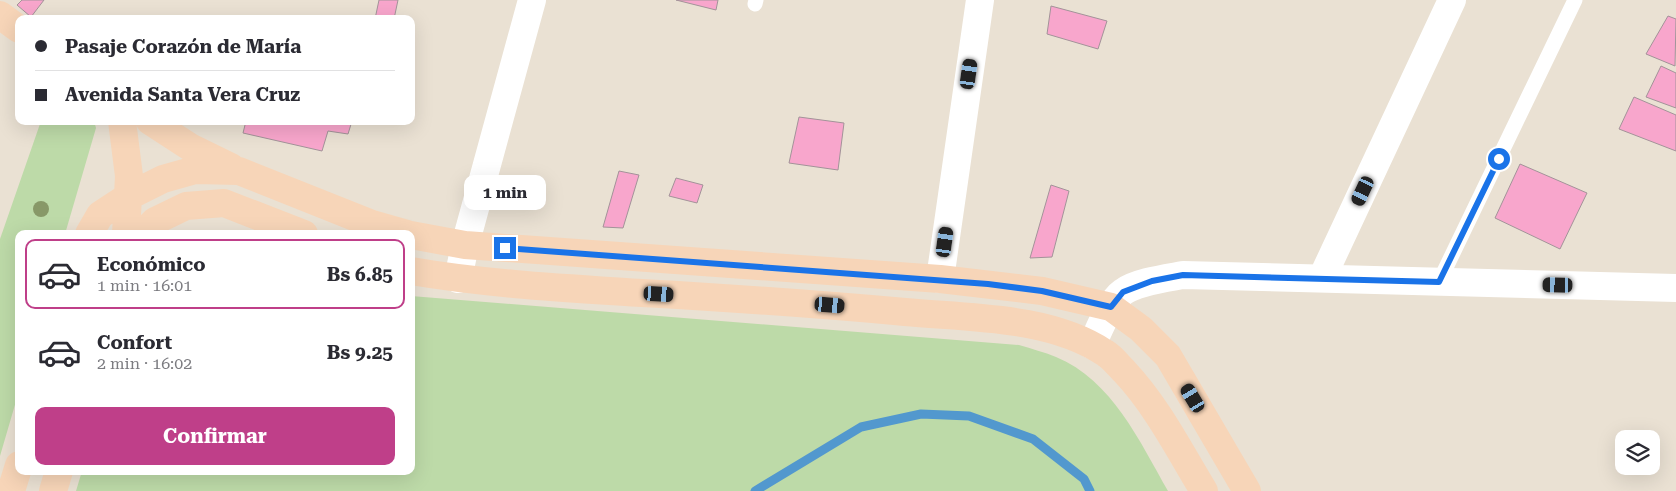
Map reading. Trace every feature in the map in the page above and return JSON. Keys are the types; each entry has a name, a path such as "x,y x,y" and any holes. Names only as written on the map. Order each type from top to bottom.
{"main road":[{"path":"0,15 15,26"},
{"path":"123,125 129,176 126,230"},
{"path":"156,125 190,147 239,171 372,224 393,230"},
{"path":"91,230 100,216 129,196 163,179 195,170 239,171"},
{"path":"146,230 155,220 186,206 224,204 293,230"},
{"path":"415,236 465,245 940,279 1042,291 1111,307 1141,329 1168,356 1247,491"},
{"path":"415,271 458,279 582,289 812,303 1015,322 1059,332 1083,340 1107,354 1133,380 1154,408 1204,491"},
{"path":"53,491 58,475"}],"street":[{"path":"458,279 465,245 532,0"},
{"path":"940,279 980,0"},
{"path":"1322,278 1452,0"},
{"path":"1092,345 1111,307 1123,292 1152,281 1183,275 1676,288"}],"lane":[{"path":"1439,282 1575,0"}],"green space":[{"path":"40,125 95,125 96,128 66,230 15,230 15,405 0,456 0,239"},
{"path":"415,296 1019,345 1056,357 1076,367 1093,381 1109,397 1135,433 1168,491 76,491 81,475 415,475"}],"building":[{"path":"22,0 44,0 33,15 29,15 17,5"},
{"path":"379,0 398,0 395,15 376,15"},
{"path":"676,0 718,0 716,10"},
{"path":"1051,6 1107,21 1098,49 1047,34"},
{"path":"1668,16 1676,19 1675,66 1646,54"},
{"path":"1661,66 1676,73 1676,108 1646,97"},
{"path":"1634,97 1676,115 1676,151 1619,129"},
{"path":"799,117 844,123 838,170 789,163"},
{"path":"245,125 351,125 348,134 328,131 322,151 243,133"},
{"path":"1520,164 1587,193 1560,249 1495,218"},
{"path":"619,171 639,175 623,228 603,227"},
{"path":"676,178 703,185 697,203 669,196"},
{"path":"1051,185 1069,191 1052,257 1030,258"}],"waterway":[{"path":"755,491 861,427 921,414 969,416 1033,439 1084,479 1090,491"}],"route":[{"path":"505,248 1005,285 1042,291 1111,307 1123,292 1152,281 1183,275 1439,282 1499,159"}]}
